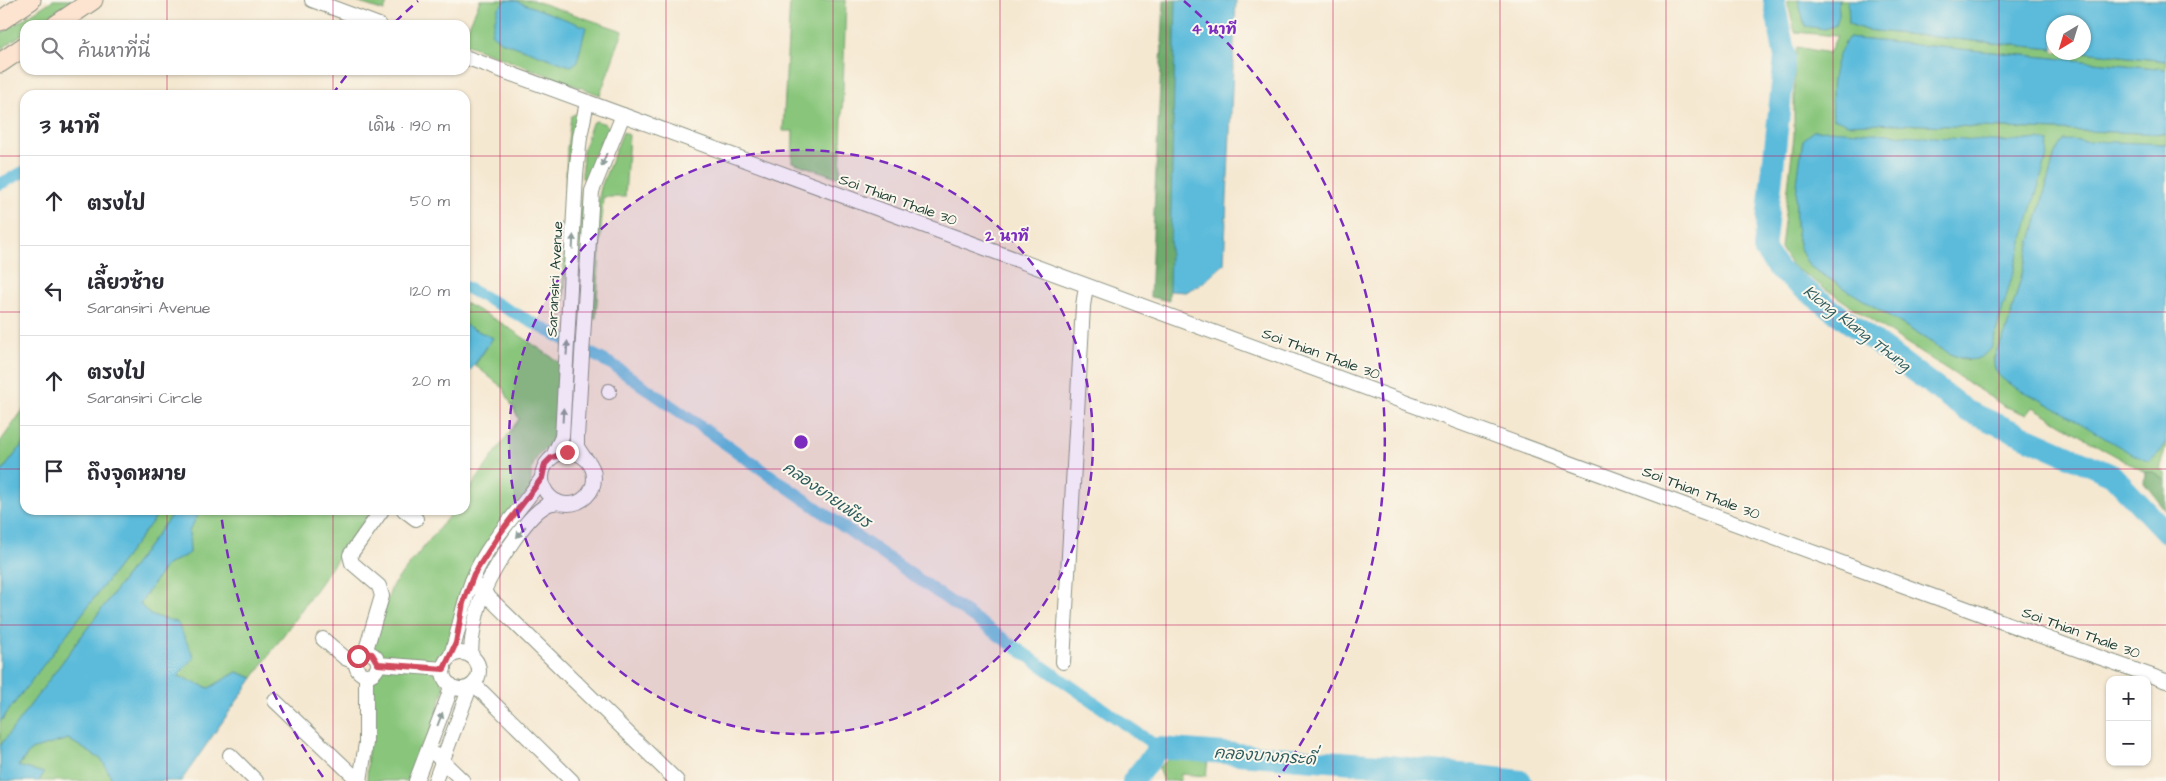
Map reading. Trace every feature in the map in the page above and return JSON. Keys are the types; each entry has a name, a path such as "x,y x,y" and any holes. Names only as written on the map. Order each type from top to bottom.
{"main road":[{"path":"0,21 32,0"},
{"path":"63,20 93,0"},
{"path":"0,63 20,49"}],"street":[{"path":"312,0 366,20"},
{"name":"Soi Thian Thale 30","path":"470,59 2090,654 2166,680"},
{"name":"Saransiri Avenue","path":"553,456 562,437 576,181 580,137 587,102"},
{"path":"435,781 472,685 479,672 472,656 471,646 484,592 500,562 534,516 546,505 558,502 576,503 589,494 594,478 589,462 577,447 592,191 623,115"},
{"path":"576,181 583,186 590,186 596,180"},
{"path":"571,270 588,272"},
{"path":"1063,662 1082,316 1086,286"},
{"path":"558,502 550,498 544,490 542,478 545,464 553,456 567,452 583,456"},
{"path":"472,685 459,689 445,679 447,663 456,643 463,603 488,551 542,478"},
{"path":"366,675 357,670 382,596 379,586 352,563 350,556 379,515"},
{"path":"411,515 416,519"},
{"path":"472,581 677,781"},
{"path":"323,639 345,658 360,658 372,654 378,664 376,671 366,675"},
{"path":"378,664 447,663 460,653 472,656"},
{"path":"360,781 366,743 366,675"},
{"path":"416,781 451,685"},
{"path":"472,685 572,781"},
{"path":"275,701 360,781"},
{"path":"429,747 463,781"},
{"path":"230,755 256,781"}],"green space":[{"path":"53,0 72,0 42,20 22,20"},
{"path":"351,0 388,0 384,11"},
{"path":"480,0 532,0 623,31 600,95 470,46 470,23"},
{"path":"790,0 846,0 840,178 792,162 793,131 783,131"},
{"path":"1164,0 1176,0 1169,301 1150,297"},
{"path":"1787,0 1798,0 1805,26 1839,15 1838,0 1848,0 1849,24 1866,30 2046,48 2046,57 1848,38 1848,124 1870,123 2166,134 2166,144 2064,141 2055,154 2006,332 1993,359 2006,381 2050,405 2160,452 2166,442 2161,470 2166,473 2166,481 2154,472 2145,472 2105,450 2033,407 2027,415 2004,406 1874,322 1791,265 1781,248 1794,136 1794,65 1797,47 1829,53 1837,36 1795,32","holes":["2039,139 1968,361 1950,354 1809,266 1800,248 1796,223 1798,180 1803,140 2009,142"]},
{"path":"20,21 20,36 0,50 0,34"},
{"path":"2091,53 2166,61 2166,69 2074,60 2091,60"},
{"path":"575,114 580,115 562,322 567,148 571,116"},
{"path":"596,121 606,124 610,130 599,158 593,167 596,171 590,180 582,178 583,151 592,123"},
{"path":"623,132 629,135 625,197 603,197 596,318 591,318 597,207 601,187"},
{"path":"585,189 587,192 581,263 578,251 578,230 582,191"},
{"path":"577,278 580,278 571,427 569,427"},
{"path":"470,306 503,324 559,362 556,441 538,456 531,473 531,489 508,512 449,651 440,662 439,675 444,688 427,744 408,781 367,781 370,682 378,677 385,659 372,647 392,586 450,515 470,515 470,489 519,419 503,388 475,365 493,338 470,327"},
{"path":"20,414 20,448 0,474 0,442"},
{"path":"2145,472 2154,472 2166,481 2166,511 2144,483"},
{"path":"157,515 171,515 0,746 0,722"},
{"path":"198,515 368,515 253,678 237,672 209,688 177,676 150,615 140,604 165,566 190,553 189,531"},
{"path":"68,739 102,760 113,781 39,781 44,773 18,767 31,750"},
{"path":"1172,756 1208,760 1206,776 1181,774 1180,781 1163,781 1158,768"}],"water":[{"path":"506,0 514,0 586,27 577,62 572,66 567,65 500,41 491,33 498,8"},
{"path":"1176,0 1236,0 1224,264 1204,282 1186,292 1169,291"},
{"path":"1798,0 1838,0 1839,15 1836,25 1825,29 1805,26"},
{"path":"1848,0 2166,0 2166,61 2091,53 2091,15 2046,15 2046,48 1866,30 1849,24"},
{"path":"1848,38 2046,57 2046,60 2074,60 2166,69 2166,134 1870,123 1848,124 1833,118 1833,76 1842,48"},
{"path":"1829,130 2009,142 2039,139 2049,142 2046,160 1991,349 1981,357 1972,360 1950,354 1809,266 1800,248 1797,236 1797,180 1803,140 1813,131"},
{"path":"2064,140 2166,144 2166,442 2160,452 2149,462 2111,442 2050,405 2012,386 2000,376 1994,366 1995,356 2006,332 2055,154"},
{"path":"470,327 493,338 470,371"},
{"path":"20,448 20,515 157,515 0,722 0,474"},
{"path":"171,515 198,515 189,531 190,553 165,566 140,604 150,615 177,622 194,657 178,676 209,688 237,672 253,678 181,781 113,781 102,760 68,739 31,750 18,766 44,773 39,781 0,781 0,746"}],"waterway":[{"name":"Klong Klang Thung","path":"1774,0 1785,57 1764,249 1779,270 1967,411 2112,475 2166,532"},
{"name":"คลองยายเพียร","path":"0,184 20,174"},
{"name":"คลองยายเพียร","path":"470,290 613,365 1159,748"},
{"name":"คลองบางกระดี่","path":"1133,781 1159,748 1380,765 1521,781"}],"route":[{"path":"358,656 365,653 372,654 378,664 444,669 456,643 463,603 474,574 501,532 531,495 542,478 545,464 558,453 567,452"}]}
